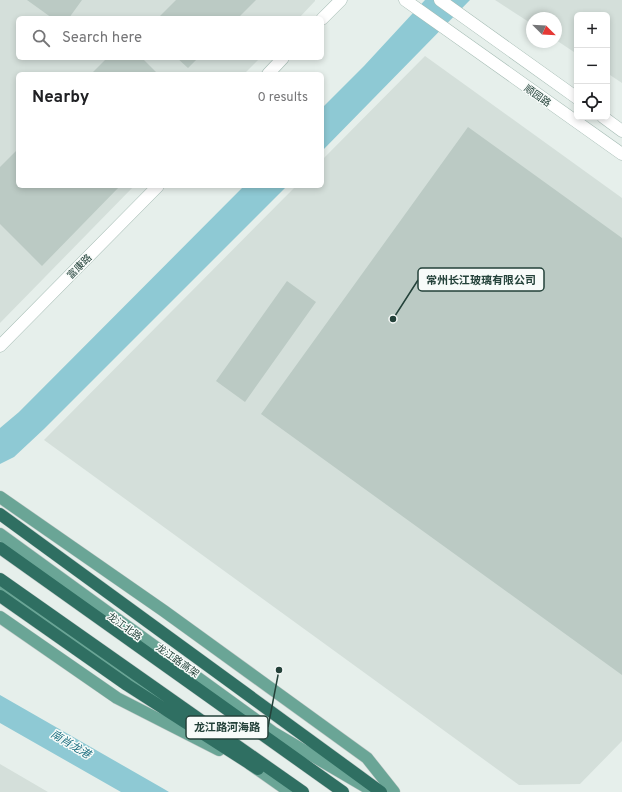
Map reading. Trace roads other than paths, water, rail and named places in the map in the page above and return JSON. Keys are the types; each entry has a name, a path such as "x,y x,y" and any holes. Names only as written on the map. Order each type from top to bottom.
{"highway":[{"path":"0,514 381,792"},
{"name":"龙江路高架","path":"0,548 343,792"},
{"path":"0,579 303,792"},
{"path":"0,596 127,685 258,769"}],"main road":[{"path":"0,497 164,611 367,758 394,792"},
{"name":"龙江北路","path":"0,534 274,734 374,792"},
{"path":"0,587 290,792"},
{"path":"0,617 117,698 258,769"}],"street":[{"path":"324,17 340,0"},
{"name":"顺园路","path":"440,0 574,96"},
{"name":"顺园路","path":"407,1 622,154"},
{"path":"270,72 282,60"},
{"path":"607,120 622,131"},
{"name":"富康路","path":"0,346 156,188"}],"water":[{"path":"425,0 470,0 324,149 324,106 364,66"},
{"path":"242,188 285,188 44,429 14,457 0,464 0,428 19,412"},
{"name":"南肖龙港","path":"0,695 169,792 121,792 0,723"}],"place":[{"name":"常州长江玻璃有限公司","path":"393,319"},
{"name":"龙江路河海路","path":"279,670"}]}
